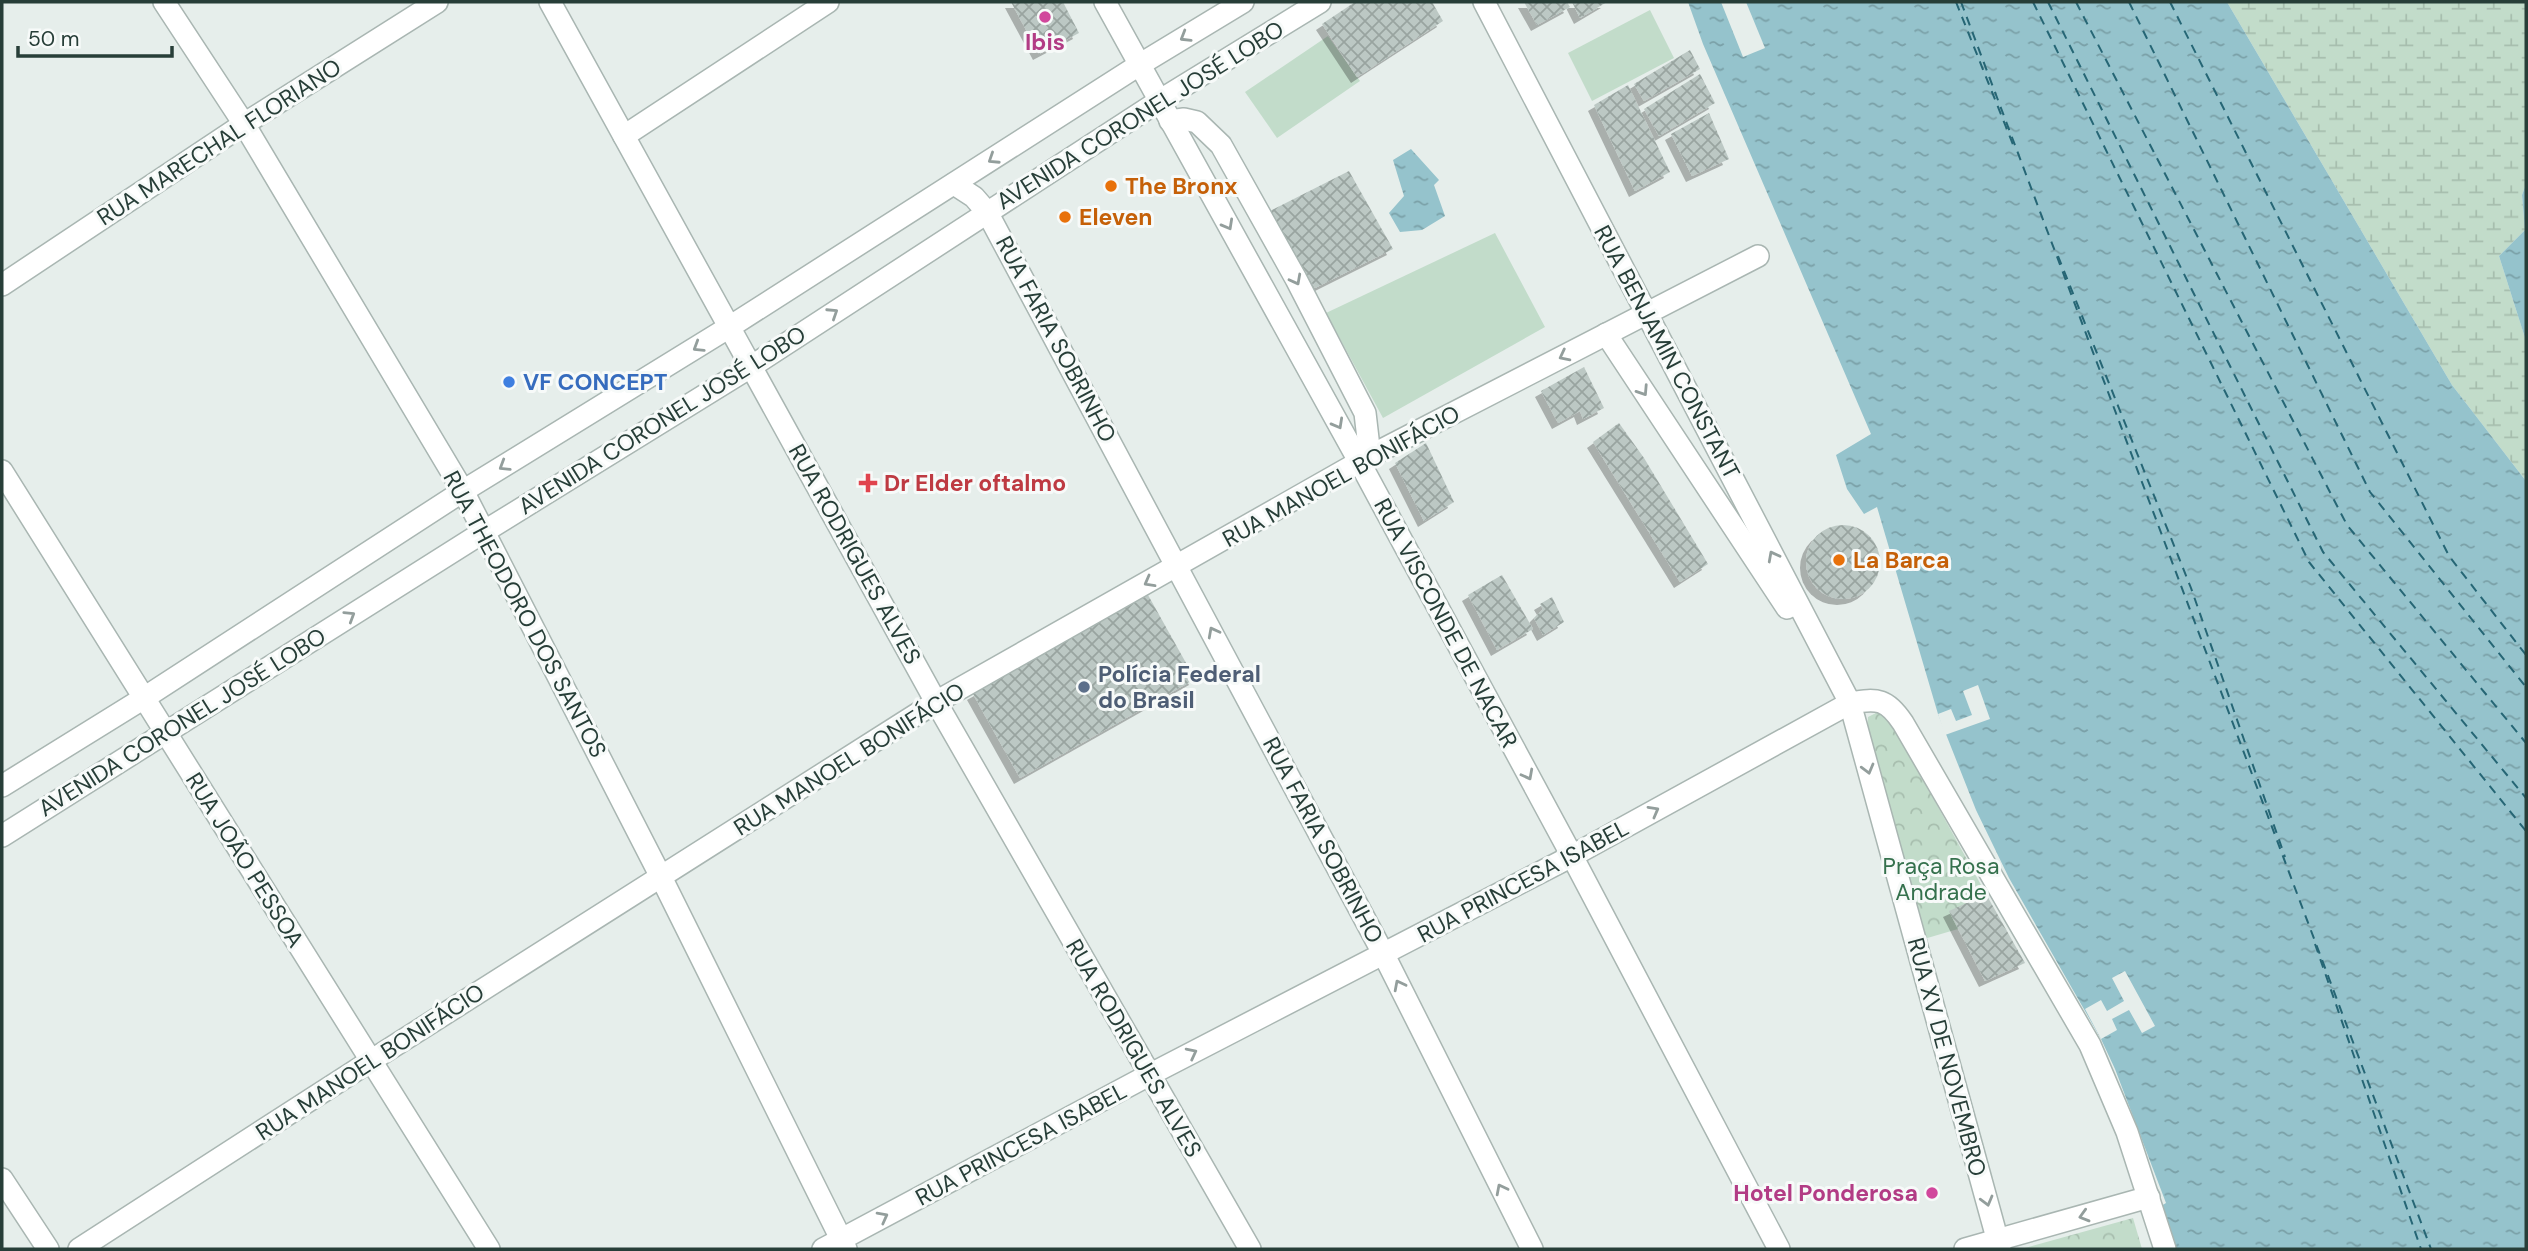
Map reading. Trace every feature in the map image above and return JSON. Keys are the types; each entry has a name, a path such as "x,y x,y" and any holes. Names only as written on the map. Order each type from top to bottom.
{"street":[{"name":"RUA THEODORO DOS SANTOS","path":"164,2 244,124 485,531 661,877 836,1246"},
{"name":"RUA MARECHAL FLORIANO","path":"2,285 244,124 437,2"},
{"name":"RUA RODRIGUES ALVES","path":"550,2 936,702 1250,1249"},
{"path":"624,136 828,2"},
{"name":"RUA VISCONDE DE NACAR","path":"1105,2 1170,121 1365,460 1779,1249"},
{"name":"AVENIDA CORONEL JOSÉ LOBO","path":"2,786 144,698 463,491 731,326 1139,65 1243,2"},
{"name":"AVENIDA CORONEL JOSÉ LOBO","path":"2,836 752,366 1159,101 1320,2"},
{"name":"RUA BENJAMIN CONSTANT","path":"1484,2 1850,703"},
{"path":"1170,121 1184,119 1197,122 1221,145 1296,279 1365,413 1365,460"},
{"name":"RUA FARIA SOBRINHO","path":"954,184 974,197 987,212 1384,955 1532,1249"},
{"name":"RUA MANOEL BONIFÁCIO","path":"79,1249 936,702 1365,460 1758,256"},
{"name":"RUA BENJAMIN CONSTANT","path":"1606,334 1850,703"},
{"name":"RUA JOÃO PESSOA","path":"4,479 489,1249"},
{"path":"1850,703 1874,700 1889,705 1895,712 2090,1045 2127,1132 2165,1249"},
{"name":"RUA PRINCESA ISABEL","path":"836,1246 1149,1075 1573,856 1850,703"},
{"name":"RUA XV DE NOVEMBRO","path":"1850,703 1999,1245"},
{"path":"2,1179 48,1249"},
{"path":"1965,1249 1999,1245 2149,1197"}],"green space":[{"path":"2227,2 2526,2 2526,184 2522,195 2525,230 2499,256 2526,341 2526,481 2452,385"},
{"path":"1650,10 1674,58 1592,101 1568,53"},
{"path":"1328,36 1360,81 1277,138 1245,92"},
{"path":"1495,233 1545,327 1383,418 1326,313"},
{"name":"Praça Rosa Andrade","path":"1878,712 1888,716 1986,894 1958,929 1924,939 1867,731 1868,717"},
{"path":"2133,1218 2142,1249 2021,1249"}],"water":[{"path":"1688,2 2227,2 2452,385 2526,481 2526,1249 2175,1249 2161,1206 2166,1203 2115,1069 2101,1039 2009,878 1976,810 1938,714 1877,507 1864,514 1847,489 1836,455 1871,434 1703,44"},
{"path":"1411,149 1439,180 1434,185 1445,216 1422,230 1400,232 1389,213 1404,196 1393,160"},
{"path":"2526,184 2526,341 2499,256 2525,230 2522,195"}],"pier":[{"path":"1721,2 1746,2 1765,48 1743,57"},
{"path":"1978,685 1990,719 1945,735 1938,714 1951,709 1956,721 1972,715 1963,691"},
{"path":"2125,971 2155,1026 2142,1033 2129,1010 2112,1019 2117,1030 2101,1039 2085,1009 2101,1000 2107,1011 2124,1001 2112,978"}],"building":[{"name":"Ibis","path":"1011,2 1063,2 1079,33 1039,54"},
{"path":"1355,2 1432,2 1443,21 1357,77 1322,24"},
{"path":"1524,2 1567,2 1570,7 1537,25"},
{"path":"1572,2 1607,2 1580,18"},
{"path":"1690,50 1700,69 1644,101 1634,84"},
{"path":"1700,74 1715,103 1659,136 1644,109"},
{"path":"1628,85 1670,172 1635,191 1594,105"},
{"path":"1709,113 1729,159 1692,176 1671,134"},
{"path":"1349,171 1393,249 1315,288 1270,211"},
{"path":"1584,367 1604,408 1583,419 1580,411 1558,423 1541,391"},
{"path":"1619,423 1644,458 1708,564 1680,582 1593,442"},
{"path":"1426,443 1454,502 1424,521 1395,463"},
{"path":"1836,525 1850,525 1864,531 1874,541 1880,562 1878,576 1864,593 1850,599 1836,599 1822,593 1812,583 1806,569 1806,555 1812,541 1822,531"},
{"path":"1502,575 1533,629 1497,650 1468,595"},
{"name":"Polícia Federal do Brasil","path":"1148,595 1195,679 1020,778 973,694"},
{"path":"1552,597 1564,622 1543,635 1534,618 1543,609 1540,604"},
{"path":"1986,894 2025,963 1985,981 1949,911"}],"ferry route":[{"path":"1956,2 2014,147"},
{"path":"1961,2 2431,1249"},
{"path":"2033,2 2309,562 2526,831"},
{"path":"2048,2 2323,552 2526,798"},
{"path":"2076,2 2347,525 2526,743"},
{"path":"2129,2 2370,492 2526,687"},
{"path":"2170,2 2449,556 2526,655"},
{"path":"2058,256 2191,588 2285,857"},
{"path":"2315,944 2421,1249"}],"place":[{"name":"Ibis","path":"1045,17"},
{"name":"The Bronx","path":"1111,186"},
{"name":"Eleven","path":"1065,217"},
{"name":"VF CONCEPT","path":"509,382"},
{"name":"Dr Elder oftalmo","path":"868,483"},
{"name":"La Barca","path":"1839,560"},
{"name":"Polícia Federal do Brasil","path":"1084,687"},
{"name":"Hotel Ponderosa","path":"1932,1193"}]}
